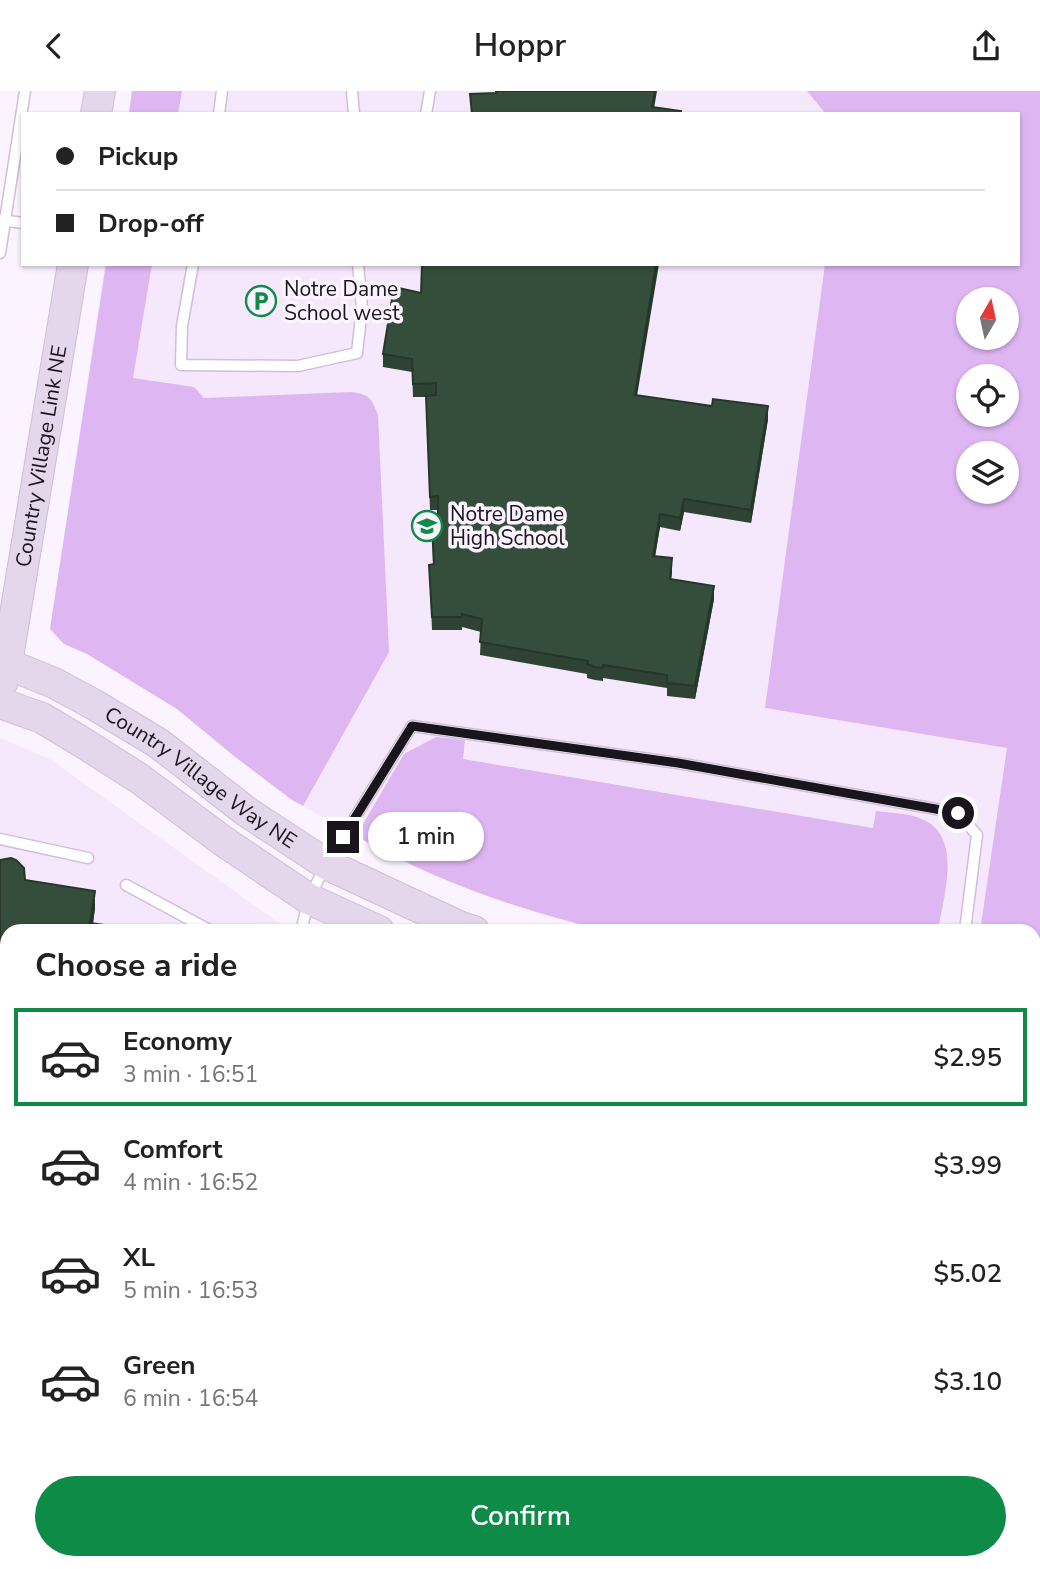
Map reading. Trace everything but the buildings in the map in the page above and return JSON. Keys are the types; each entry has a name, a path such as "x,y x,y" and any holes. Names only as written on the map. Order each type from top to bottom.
{"street":[{"path":"96,112 100,91"},
{"name":"Country Village Link NE","path":"2,672 73,266"},
{"name":"Country Village Way NE","path":"2,672 54,683 93,704 158,743 247,812 326,863 455,924"},
{"name":"Country Village Way NE","path":"0,703 42,719 82,742 140,779 223,841 309,899 364,924"}],"lane":[{"path":"21,112 25,91"},
{"path":"219,112 222,91"},
{"path":"352,91 354,112"},
{"path":"426,112 430,91"},
{"path":"0,253 21,114"},
{"path":"3,220 21,223"},
{"path":"193,266 182,326 181,365 299,366 358,353 362,308 358,266"},
{"path":"304,924 309,899 326,863 412,726 678,763 958,813 977,835 966,924"},
{"path":"0,839 88,858"},
{"path":"126,885 198,924"}],"shaded area":[{"path":"132,91 807,91 824,112 128,112"},
{"path":"132,91 182,91 178,112 129,112"},
{"path":"807,91 1040,91 1040,924 981,924 1007,748 765,708 825,266 1020,266 1020,112 824,112"},
{"name":"Notre Dame High School","path":"105,266 825,266 765,708 1007,748 981,924 577,924 501,901 427,873 292,800 177,709 87,654 64,644 50,629"},
{"path":"106,266 152,266 133,378 194,387 204,398 351,392 362,394 374,404 378,415 389,652 303,806 234,756 177,709 87,654 64,644 50,629"},
{"path":"436,737 465,740 463,759 873,828 876,811 919,818 936,829 947,854 948,870 939,924 581,924 511,904 416,867 356,836 404,754"},
{"path":"0,738 50,759 280,924 0,924"}],"place":[{"name":"Notre Dame School west","path":"261,301"},
{"name":"Notre Dame High School","path":"427,526"}],"route":[{"path":"343,837 412,726 678,763 958,813"}]}
